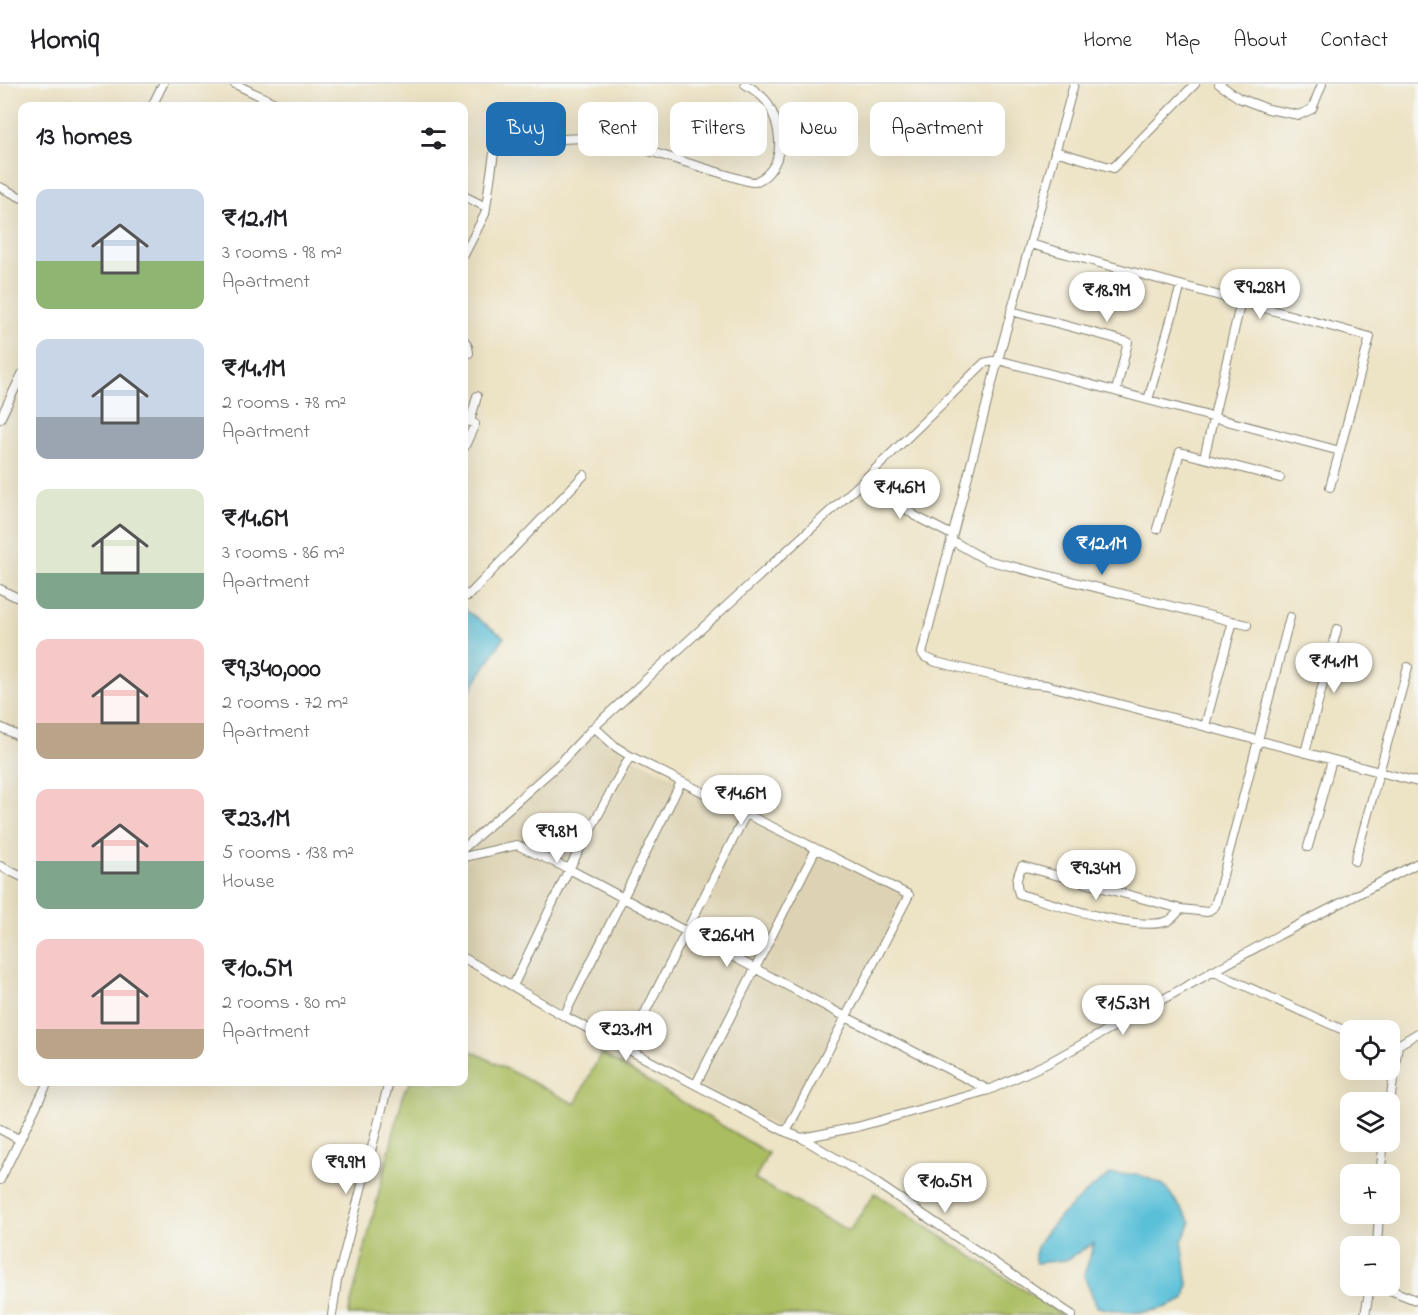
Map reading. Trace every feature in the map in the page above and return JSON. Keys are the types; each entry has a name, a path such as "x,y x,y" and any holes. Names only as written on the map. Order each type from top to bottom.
{"street":[{"path":"154,102 163,84"},
{"path":"235,84 273,102"},
{"path":"468,247 485,214 494,153 502,142 603,137 740,179 754,182 765,177 776,165 780,149 777,132 773,114 766,100 745,84"},
{"path":"1074,84 1011,310 922,653 936,662 1023,683 1046,685 1418,782"},
{"path":"1055,151 1113,168 1195,84"},
{"path":"1219,84 1239,98 1268,109 1299,115 1312,109 1322,84"},
{"path":"0,187 18,196"},
{"path":"468,198 486,207"},
{"path":"1030,244 1370,337 1330,487"},
{"path":"1148,400 1180,285"},
{"path":"1204,458 1241,301"},
{"path":"1011,310 1128,342 1116,391"},
{"path":"468,844 561,762 594,727 867,477 984,363 998,360 1340,451"},
{"path":"0,419 18,388"},
{"path":"468,418 477,396"},
{"path":"468,420 476,424 468,440"},
{"path":"1157,529 1180,452 1280,478"},
{"path":"468,596 585,475"},
{"path":"867,477 915,516 986,560 1247,625"},
{"path":"0,589 18,598"},
{"path":"1181,909 1170,920 1156,924 1122,921 1019,894 1016,886 1017,876 1022,866 1181,909 1207,912 1215,906 1290,617"},
{"path":"1205,726 1233,621"},
{"path":"1305,753 1337,629"},
{"path":"1355,861 1408,667"},
{"path":"0,727 18,736"},
{"path":"594,727 630,756 909,895 786,1132"},
{"path":"513,986 569,869 630,756"},
{"path":"1308,847 1332,760"},
{"path":"564,1016 681,782"},
{"path":"627,1048 746,814"},
{"path":"468,856 517,845 569,869 846,1017 989,1090"},
{"path":"696,1084 816,849"},
{"path":"802,1138 857,1127 989,1090 1048,1063 1212,971 1418,863"},
{"path":"0,866 18,875"},
{"path":"468,960 564,1016 786,1132 802,1138 872,1180 1072,1315"},
{"path":"1212,971 1340,1029"},
{"path":"1400,1044 1418,1033"},
{"path":"0,1180 46,1086"},
{"path":"332,1315 337,1281 386,1086"},
{"path":"0,1129 20,1140"},
{"path":"1400,1294 1418,1301"},
{"path":"1365,1315 1368,1296"}],"shaded area":[{"path":"594,727 630,756 909,895 786,1132 513,986 468,958 468,843"}],"green space":[{"path":"468,1049 575,1104 601,1053 768,1153 755,1180 849,1231 875,1193 1062,1315 348,1315 404,1092 408,1086 468,1086"}],"water":[{"path":"468,612 504,637 468,694"},
{"path":"1111,1174 1140,1175 1164,1185 1191,1222 1182,1241 1188,1284 1185,1299 1163,1308 1142,1312 1097,1307 1084,1276 1094,1243 1066,1260 1036,1263 1036,1253 1041,1240 1050,1227 1076,1201"}]}
